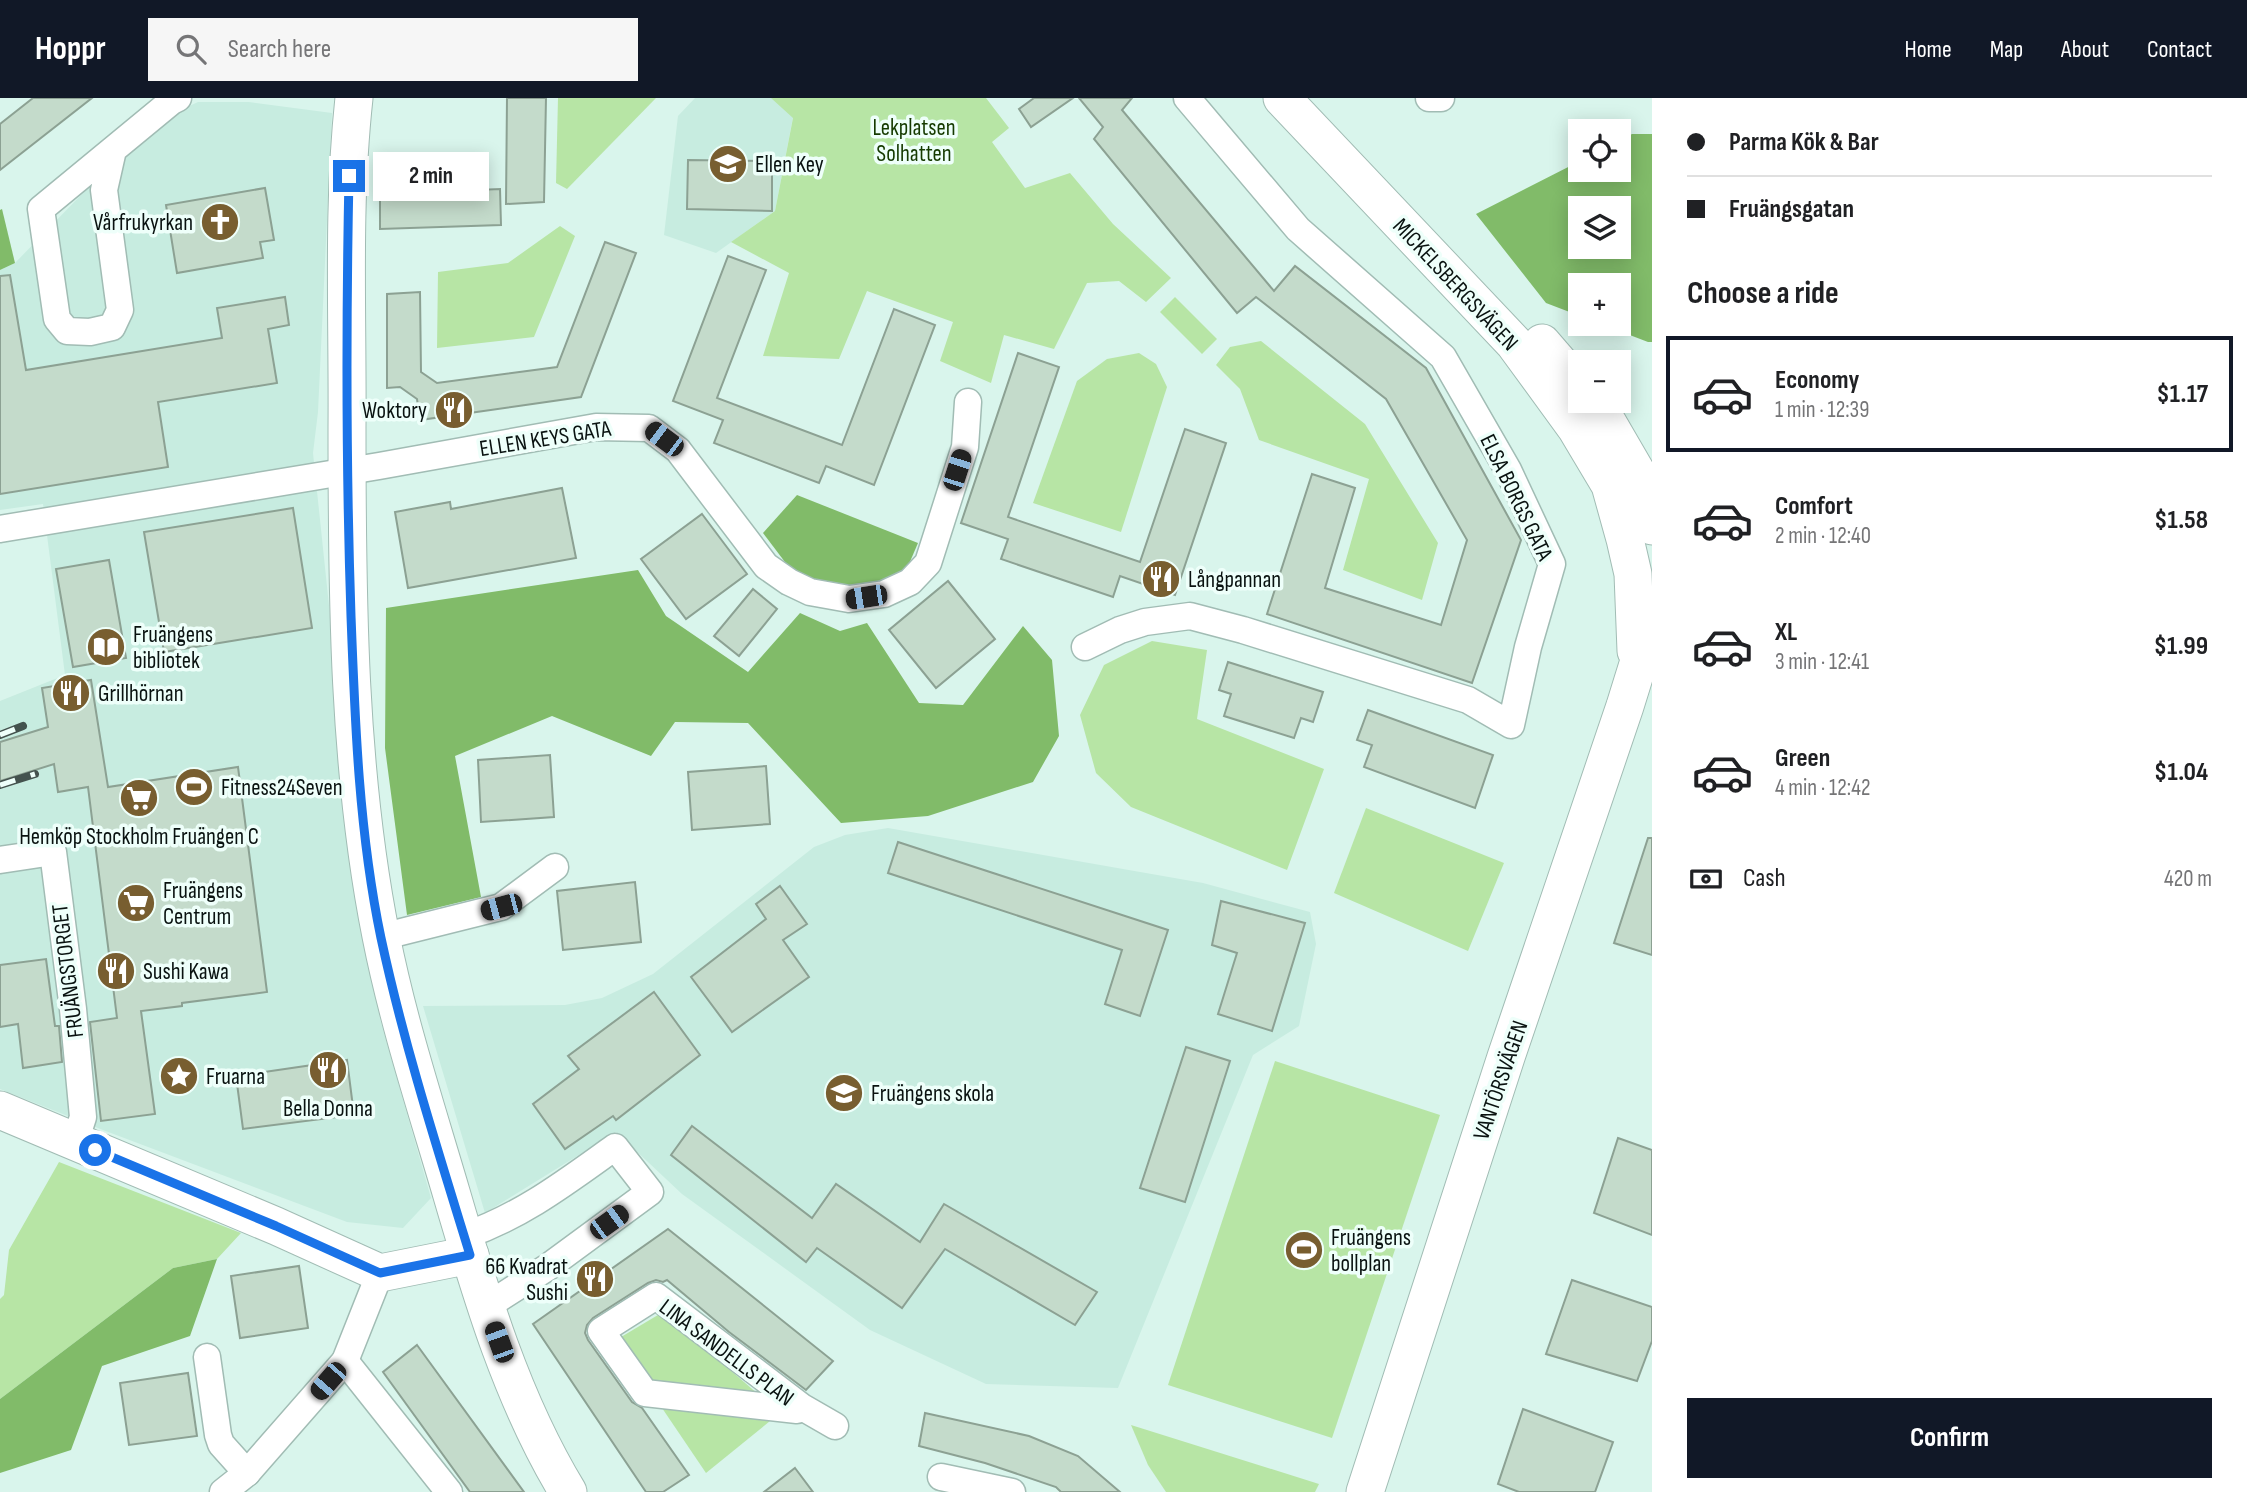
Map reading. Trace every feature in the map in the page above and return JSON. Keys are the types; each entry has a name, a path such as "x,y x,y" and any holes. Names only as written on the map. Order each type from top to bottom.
{"street":[{"path":"113,150 104,190 120,310 112,327 90,332 66,331 57,319 41,209 113,150 178,98"},
{"name":"ELSA BORGS GATA","path":"1085,647 1120,630 1145,622 1190,616 1468,699 1511,724 1528,648 1552,564 1508,470 1443,358 1298,229 1187,98"},
{"name":"MICKELSBERGSVÄGEN","path":"1282,98 1514,343 1576,428 1633,476"},
{"name":"MICKELSBERGSVÄGEN","path":"1309,98 1568,373"},
{"path":"1429,98 1441,98"},
{"path":"348,99 346,471 356,747 366,840 381,937 408,1048 487,1306 524,1409 549,1461 568,1492"},
{"name":"ELLEN KEYS GATA","path":"0,529 596,426 649,428 678,450 766,566 810,592 849,599 884,594 910,582 928,564 965,447 968,402"},
{"path":"1602,413 1633,476 1652,526"},
{"name":"VANTÖRSVÄGEN","path":"1633,476 1636,669"},
{"name":"VANTÖRSVÄGEN","path":"1365,1492 1652,619"},
{"name":"FRUÄNGSTORGET","path":"0,860 53,852 73,1009 83,1117 75,1142"},
{"path":"381,937 501,907 555,867"},
{"path":"0,1110 276,1226 380,1273 467,1246 496,1225 544,1198 615,1147 650,1192 548,1267 487,1306"},
{"path":"223,1492 247,1473 345,1362 380,1273"},
{"name":"LINA SANDELLS PLAN","path":"797,1410 645,1393 601,1331 656,1296 802,1407 835,1426"},
{"path":"207,1356 221,1444 247,1473"},
{"path":"345,1362 449,1492"},
{"path":"941,1476 1012,1492"}],"shaded area":[{"name":"Ellen Key","path":"695,98 773,98 793,117 775,211 716,253 664,235 678,116"},
{"path":"198,102 249,102 332,113 318,412 313,453 354,844 380,1019 431,1198 403,1228 347,1222 0,1089 0,701 65,675 43,504 0,510 0,270 15,263 149,125"},
{"name":"Fruängens skola","path":"888,828 1203,883 1310,912 1316,944 1299,1026 1253,1055 1118,1388 986,1384 870,1330 682,1194 616,1132 485,1213 423,1006 565,1005 602,998 653,974 814,847 845,835"}],"green space":[{"path":"558,98 656,98 567,189 556,183"},
{"name":"Lekplatsen Solhatten","path":"771,98 986,98 1009,128 992,142 1025,188 1070,173 1113,224 1171,278 1146,302 1119,281 1087,283 1054,349 1004,335 991,383 940,361 953,322 867,291 839,359 763,356 789,273 731,242 775,211 793,118"},
{"path":"1652,134 1652,342 1631,335 1631,273 1568,273 1568,311 1546,303 1476,214 1568,167 1568,182 1631,182 1631,135"},
{"path":"2,209 15,263 0,270 0,210"},
{"path":"560,226 575,236 534,337 437,348 438,272 508,263"},
{"path":"1175,297 1217,339 1202,354 1160,312"},
{"path":"1261,341 1365,424 1438,543 1422,600 1343,570 1369,479 1259,440 1240,389 1216,365 1230,347"},
{"path":"1139,353 1156,364 1167,387 1121,532 1033,503 1077,381 1107,359"},
{"path":"797,495 918,543 906,571 889,581 856,588 828,585 791,570 763,533"},
{"path":"638,570 666,616 748,672 800,613 840,631 867,623 919,703 963,705 1023,626 1052,660 1059,736 1033,782 928,816 841,823 748,723 675,722 651,756 552,716 455,756 481,897 407,915 385,748 386,608"},
{"path":"1152,641 1207,650 1197,719 1324,769 1287,870 1131,807 1096,773 1080,715 1104,665"},
{"path":"1366,808 1504,863 1468,951 1334,893"},
{"name":"Fruängens bollplan","path":"1275,1061 1440,1115 1332,1438 1168,1385"},
{"path":"59,1162 241,1233 217,1259 173,1268 0,1399 0,1299 4,1295 9,1250"},
{"path":"217,1259 190,1336 102,1366 71,1450 0,1473 0,1399 173,1268"},
{"path":"663,1312 780,1413 706,1473 616,1340"},
{"path":"1131,1425 1319,1484 1315,1492 1166,1492 1148,1465"}],"building":[{"path":"33,98 92,98 0,170 0,124"},
{"path":"507,98 546,98 544,202 506,204"},
{"path":"1034,98 1073,98 1031,127 1019,109"},
{"path":"1079,98 1132,98 1122,110 1274,291 1295,266 1426,368 1521,540 1472,683 1267,614 1312,474 1355,488 1325,588 1441,625 1467,540 1386,399 1256,297 1237,313 1094,139 1103,127"},
{"path":"688,160 772,161 772,211 687,209"},
{"name":"Vårfrukyrkan","path":"265,188 274,240 260,242 263,258 177,273 166,205"},
{"path":"500,189 501,225 380,229 380,194"},
{"path":"605,242 636,253 581,397 420,420 417,399 400,387 387,388 387,294 420,292 421,372 437,383 557,367"},
{"path":"728,256 766,270 717,398 842,445 894,309 935,325 874,485 826,466 819,483 714,443 723,420 673,401"},
{"path":"10,275 26,370 222,338 217,308 285,297 289,325 268,329 277,383 158,402 168,467 0,494 0,276"},
{"path":"1018,353 1059,367 1008,517 1140,562 1185,429 1226,443 1175,595 1120,576 1113,597 1001,559 1008,539 961,523"},
{"path":"562,488 576,558 408,588 395,512 450,502 451,509"},
{"path":"293,508 312,628 164,652 144,532"},
{"path":"702,514 747,574 686,619 641,559"},
{"path":"109,560 126,658 73,667 56,569"},
{"path":"948,581 995,639 936,688 889,630"},
{"path":"753,589 777,609 739,656 714,636"},
{"path":"1228,662 1323,692 1313,722 1301,718 1294,738 1224,716 1231,694 1219,690"},
{"path":"91,680 108,787 238,767 267,992 141,1011 155,1114 101,1121 90,1022 117,1018 88,787 58,792 54,764 0,781 0,742 48,727 42,688"},
{"path":"1368,710 1493,755 1475,808 1364,767 1372,745 1357,740"},
{"path":"550,755 554,817 481,822 478,760"},
{"path":"766,766 770,824 692,830 688,772"},
{"path":"1648,838 1652,838 1652,955 1614,943"},
{"path":"898,842 1168,930 1140,1016 1105,1004 1122,950 888,873"},
{"path":"635,882 641,942 563,950 557,891"},
{"path":"780,886 807,924 783,940 809,977 732,1032 691,977 766,919 756,904"},
{"path":"1221,901 1305,923 1272,1031 1218,1014 1237,953 1212,945"},
{"path":"46,959 55,1026 59,1026 62,1062 23,1068 18,1024 0,1027 0,965"},
{"path":"654,992 700,1055 616,1120 613,1116 565,1149 533,1104 579,1069 568,1056"},
{"path":"1186,1047 1230,1061 1185,1202 1140,1188"},
{"path":"347,1060 354,1115 243,1129 236,1076"},
{"path":"692,1126 812,1218 836,1184 920,1242 944,1204 1097,1292 1075,1325 945,1249 902,1308 817,1248 806,1262 671,1155"},
{"path":"1618,1138 1652,1150 1652,1235 1594,1213"},
{"path":"668,1229 833,1361 806,1390 729,1332 667,1280 648,1283 593,1318 585,1333 588,1340 632,1402 642,1408 689,1475 663,1492 646,1492 533,1324"},
{"path":"299,1266 308,1328 240,1338 231,1276"},
{"path":"1572,1280 1652,1307 1652,1341 1637,1381 1546,1354"},
{"path":"417,1345 524,1492 470,1492 383,1372"},
{"path":"188,1373 197,1436 129,1445 120,1383"},
{"path":"1523,1409 1613,1442 1595,1492 1519,1492 1498,1484"},
{"path":"925,1413 1029,1436 1078,1456 1120,1492 1061,1492 1056,1487 985,1463 919,1446"},
{"path":"795,1468 813,1492 764,1492"}],"railway":[{"path":"0,735 23,726"},
{"path":"0,785 35,774"}],"place":[{"name":"Ellen Key","path":"728,164"},
{"name":"Vårfrukyrkan","path":"220,222"},
{"name":"Woktory","path":"454,410"},
{"name":"Långpannan","path":"1161,579"},
{"name":"Fruängens bibliotek","path":"106,647"},
{"name":"Grillhörnan","path":"71,693"},
{"name":"Fitness24Seven","path":"194,787"},
{"name":"Hemköp Stockholm Fruängen C","path":"139,798"},
{"name":"Fruängens Centrum","path":"136,903"},
{"name":"Sushi Kawa","path":"116,971"},
{"name":"Bella Donna","path":"328,1070"},
{"name":"Fruarna","path":"179,1076"},
{"name":"Fruängens skola","path":"844,1093"},
{"name":"Fruängens bollplan","path":"1304,1250"},
{"name":"66 Kvadrat Sushi","path":"595,1279"}],"route":[{"path":"95,1150 380,1273 470,1255 408,1048 381,937 366,840 355,721 346,471 349,176"}]}
